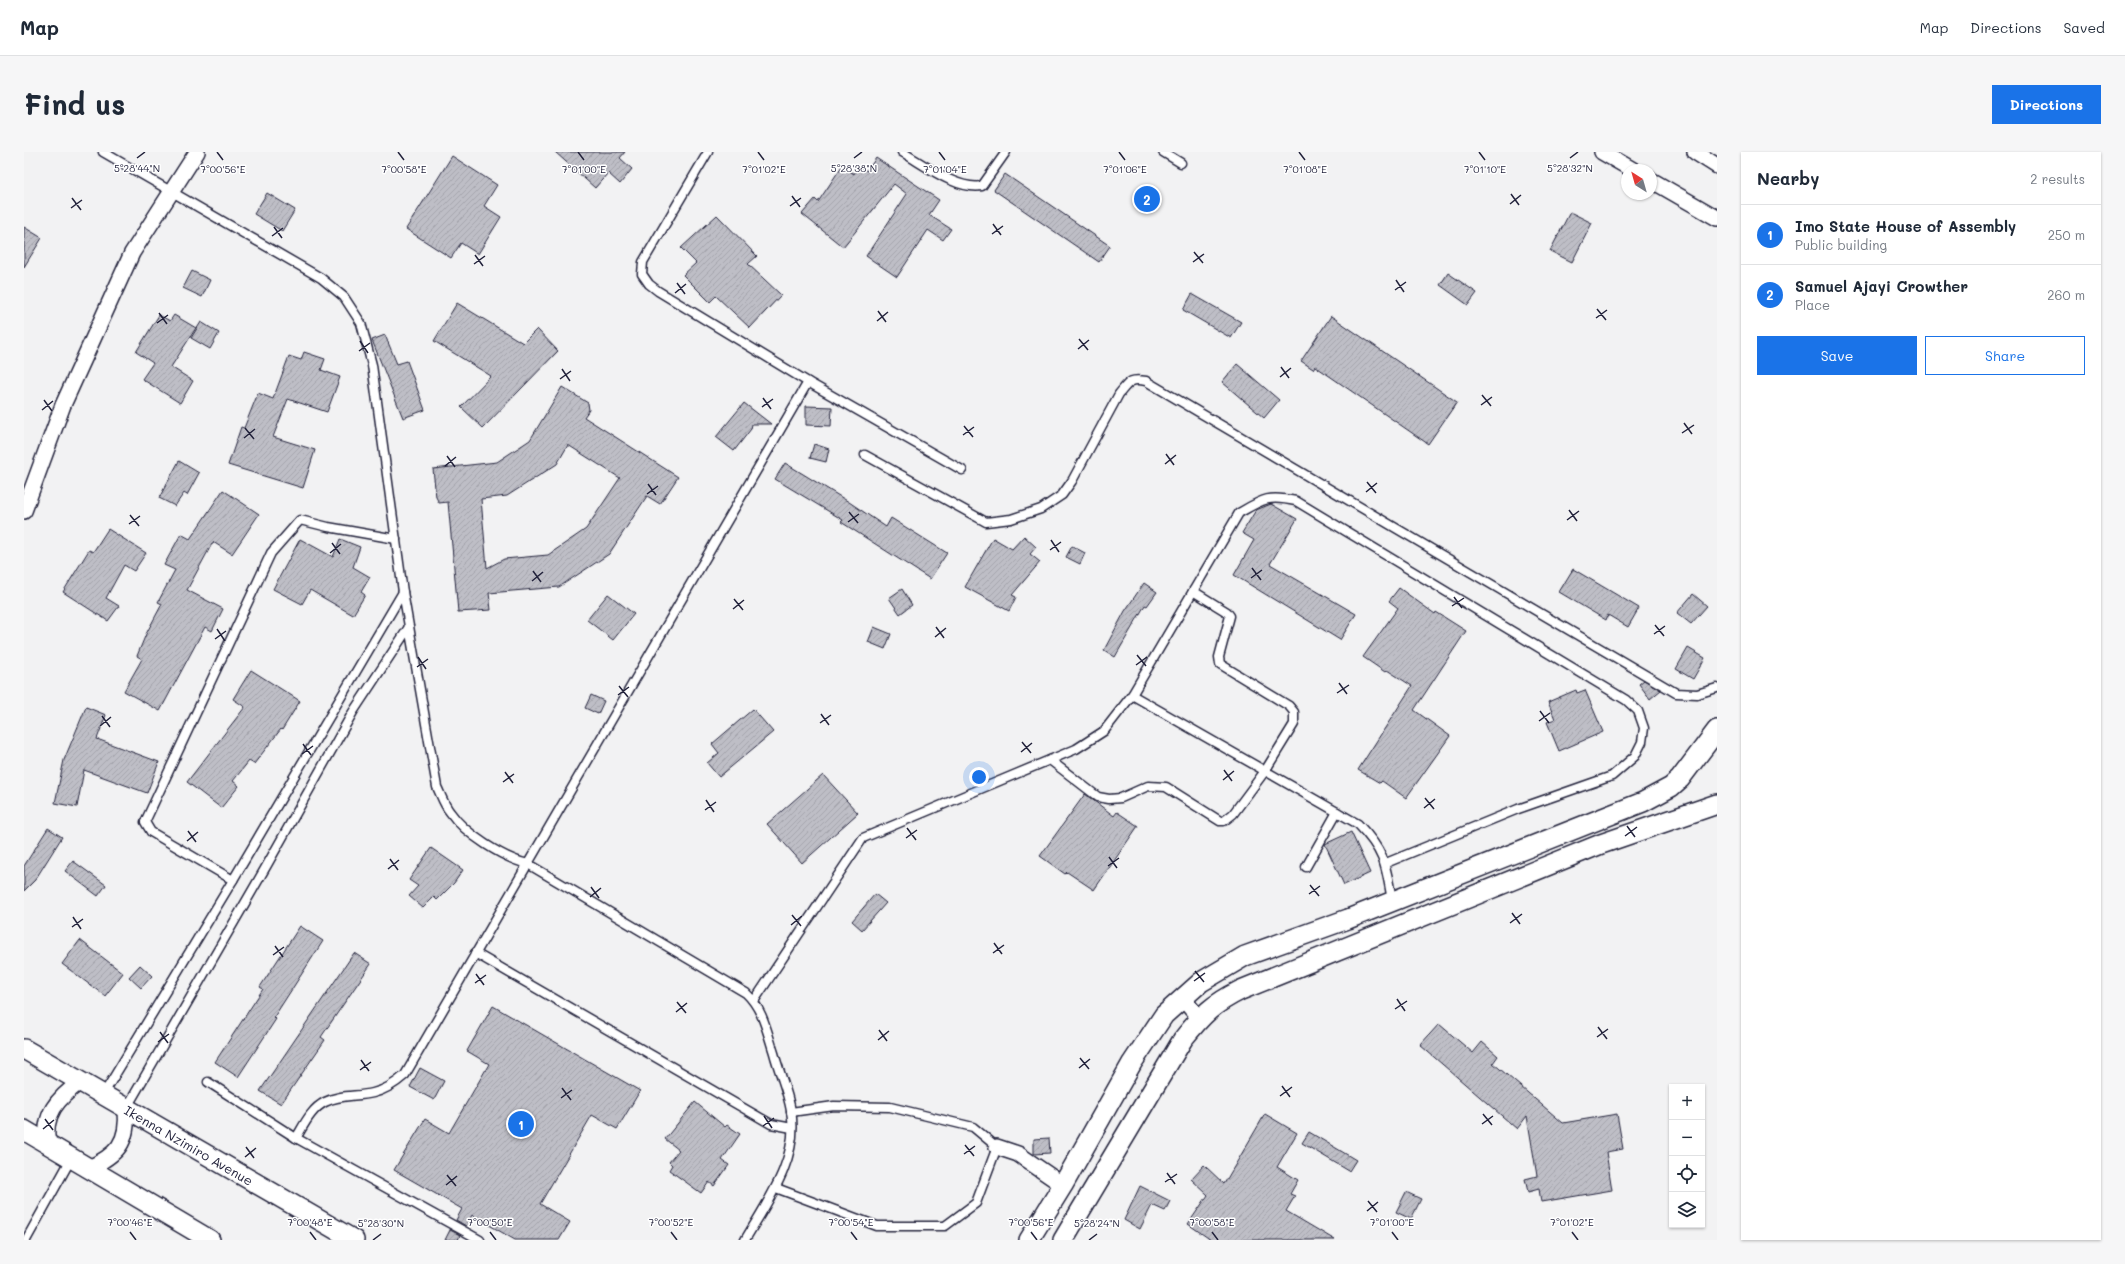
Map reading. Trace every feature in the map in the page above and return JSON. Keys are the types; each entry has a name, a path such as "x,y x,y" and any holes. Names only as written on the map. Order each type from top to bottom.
{"street":[{"path":"24,511 63,405 132,253 170,191 197,152"},
{"path":"1602,152 1623,164"},
{"path":"1695,152 1717,166"},
{"path":"1657,183 1717,218"},
{"path":"1029,1240 1063,1185 1132,1064 1164,1015 1201,982 1245,956 1392,901 1643,802 1671,787 1680,780 1717,730"},
{"path":"1063,1240 1183,1039 1218,1001 1241,990 1601,844 1717,804"},
{"path":"1183,999 1200,1019"},
{"name":"Ikenna Nzimiro Avenue","path":"24,1049 354,1240"},
{"path":"48,1144 45,1130 55,1105 80,1082"},
{"path":"87,1169 108,1158 121,1145 128,1127 126,1109"},
{"path":"24,1130 87,1169 210,1240"},
{"path":"997,1148 1018,1154 1063,1185"}],"lane":[{"path":"103,152 321,278 344,297 361,323 372,365 403,592 437,788 450,812 468,832 517,861 528,864 746,993 754,1001 763,1018 791,1112 792,1128 789,1155 776,1188 745,1240"},
{"path":"708,152 643,262 642,274 649,284 658,291 808,382 962,470"},
{"path":"902,152 961,185 972,187 982,186 1006,152"},
{"path":"1163,152 1181,163"},
{"path":"865,455 986,522 1011,519 1041,509 1062,495 1072,481 1119,394 1128,382 1136,379 1146,381 1676,693 1697,694 1717,688"},
{"path":"296,1138 308,1118 324,1102 344,1095 373,1093 393,1085 405,1075 808,382"},
{"path":"754,1001 864,838 1076,749 1104,731 1132,695 1239,513 1261,501 1277,497 1296,501 1626,700 1638,711 1644,728 1642,742 1635,756 1612,776 1518,809 1386,863"},
{"path":"233,880 151,832 145,822 271,553 300,520 328,527 396,539"},
{"path":"1050,760 1098,796 1109,799 1121,798 1148,786 1166,787 1220,821 1224,822 1233,814 1265,771 1294,724 1294,712 1289,706 1220,664 1219,657 1230,616 1227,612 1193,591"},
{"path":"103,1095 233,880 403,592"},
{"path":"126,1109 267,865 353,712 409,627"},
{"path":"1132,695 1358,824 1369,836 1386,863 1392,901"},
{"path":"1306,867 1337,812"},
{"path":"475,953 771,1124 792,1128"},
{"path":"208,1082 296,1138 480,1240"},
{"path":"776,1188 877,1226 945,1226 976,1203 997,1148 973,1127 890,1107 834,1106 791,1112"},
{"path":"26,1240 71,1158"}],"building":[{"path":"555,152 625,152 620,158 632,169 620,184 608,173 595,188"},
{"path":"452,156 497,185 484,206 501,217 478,254 461,243 451,258 406,229"},
{"path":"876,158 939,200 929,215 951,229 943,240 928,230 897,277 866,256 907,194 894,184 843,247 802,214 815,199 818,202 842,166 854,174 859,166 867,171"},
{"path":"1005,174 1110,246 1099,262 994,190"},
{"path":"267,193 295,210 282,231 254,214"},
{"path":"1570,212 1592,223 1572,262 1550,251"},
{"path":"717,215 757,256 748,264 781,295 750,328 716,296 710,302 683,275 696,263 681,248"},
{"path":"24,227 42,238 24,267"},
{"path":"192,271 210,280 202,297 183,288"},
{"path":"1448,273 1477,293 1468,305 1440,285"},
{"path":"1192,294 1241,322 1231,338 1183,310"},
{"path":"457,303 523,343 537,329 558,351 483,428 461,407 491,376 434,341"},
{"path":"159,315 170,321 174,315 196,328 171,367 193,381 180,403 142,379 153,363 136,352"},
{"path":"1331,316 1457,402 1428,444 1315,366 1313,369 1301,361"},
{"path":"201,322 219,333 210,349 191,338"},
{"path":"385,335 397,364 407,361 425,410 403,418 372,340"},
{"path":"304,352 325,359 321,370 340,377 327,412 288,399 273,437 315,450 303,488 228,465 241,427 244,428 258,393 273,399 289,356 301,360"},
{"path":"1237,364 1279,400 1264,418 1222,382"},
{"path":"562,387 588,403 589,410 584,417 678,477 660,504 647,496 609,554 559,587 489,593 491,610 458,612 448,502 439,503 436,497 433,469 497,462 530,440","holes":["568,445 620,478 586,529 548,555 504,559 487,568 481,499 507,496 557,464"]},
{"path":"744,403 771,424 752,424 751,429 734,451 716,437"},
{"path":"806,406 832,407 831,426 806,425"},
{"path":"814,444 829,449 826,462 810,458"},
{"path":"179,461 199,473 187,495 184,493 175,506 159,498"},
{"path":"785,463 849,502 886,527 891,518 947,553 930,579 841,522 843,520 775,479"},
{"path":"223,490 259,514 232,554 213,542 187,590 223,609 212,631 205,627 160,711 124,691 142,659 137,656 146,634 162,604 158,602 175,570 164,565 181,534 190,539"},
{"path":"1271,504 1297,519 1270,564 1356,614 1340,640 1234,575 1254,540 1242,533 1256,510"},
{"path":"108,529 146,553 134,571 124,565 106,598 119,606 108,621 63,592 89,550 93,552"},
{"path":"1024,536 1036,547 1030,554 1040,562 1012,595 1016,597 1009,611 965,587 993,538 1012,549"},
{"path":"300,539 333,557 340,539 360,547 353,567 370,577 361,592 365,595 353,615 310,590 302,604 273,589"},
{"path":"1072,546 1085,553 1080,564 1066,557"},
{"path":"1573,569 1639,608 1628,627 1608,615 1606,620 1559,592"},
{"path":"1144,583 1157,592 1147,606 1145,605 1115,657 1104,650 1125,611"},
{"path":"1399,588 1435,614 1436,612 1466,631 1414,710 1450,736 1406,798 1382,781 1380,783 1358,770 1412,686 1387,670 1385,672 1363,657 1398,608 1389,601"},
{"path":"902,589 912,605 900,614 889,598"},
{"path":"608,594 634,614 613,640 587,620"},
{"path":"1693,594 1707,606 1691,624 1677,613"},
{"path":"874,627 891,634 885,649 868,642"},
{"path":"1688,648 1705,658 1693,679 1676,669"},
{"path":"251,670 300,701 282,730 281,729 254,764 249,761 233,781 239,786 221,808 187,782 245,707 233,699"},
{"path":"1644,680 1661,690 1650,699 1639,684"},
{"path":"1576,690 1577,693 1585,690 1603,732 1559,751 1547,722 1555,719 1548,702"},
{"path":"591,695 604,701 598,714 585,708"},
{"path":"86,707 106,715 97,739 159,762 147,793 84,770 77,807 55,803 64,760"},
{"path":"753,709 773,732 719,777 707,763 719,753 712,744"},
{"path":"823,775 858,813 802,863 767,824"},
{"path":"1085,794 1114,816 1117,812 1138,826 1094,890 1067,872 1065,874 1040,856"},
{"path":"48,828 62,837 35,880 24,891 24,866"},
{"path":"1351,832 1370,873 1344,885 1325,844"},
{"path":"431,848 463,870 454,883 437,900 434,897 423,908 409,896 418,886 409,880"},
{"path":"73,861 106,885 98,896 65,871"},
{"path":"875,894 886,903 862,930 852,921"},
{"path":"300,926 323,941 274,1017 276,1019 238,1077 215,1062 263,989 260,987"},
{"path":"80,940 123,973 105,996 62,964"},
{"path":"354,953 371,964 321,1037 325,1040 281,1104 260,1091"},
{"path":"140,965 152,976 141,988 129,977"},
{"path":"493,1006 640,1091 617,1129 592,1115 540,1204 570,1222 559,1240 515,1240 472,1215 466,1226 456,1220 462,1209 394,1170 425,1119 449,1133 489,1064 467,1051"},
{"path":"1439,1024 1473,1053 1482,1042 1498,1056 1493,1063 1563,1123 1617,1114 1623,1149 1606,1152 1612,1190 1541,1202 1539,1189 1528,1192 1525,1179 1537,1176 1527,1116 1517,1129 1420,1045"},
{"path":"420,1068 444,1081 434,1100 410,1087"},
{"path":"695,1102 725,1127 727,1125 740,1134 722,1160 729,1165 714,1186 709,1182 701,1193 669,1170 672,1165 669,1162 679,1150 665,1139"},
{"path":"1265,1114 1297,1133 1277,1167 1298,1180 1290,1194 1295,1196 1286,1211 1335,1240 1211,1240 1188,1224 1208,1195 1191,1179 1204,1165 1224,1184"},
{"path":"1309,1132 1356,1160 1349,1171 1302,1143"},
{"path":"1049,1138 1050,1153 1034,1154 1034,1139"},
{"path":"1140,1186 1170,1201 1165,1211 1152,1205 1140,1229 1124,1220"},
{"path":"1406,1192 1421,1199 1411,1219 1396,1212"},
{"path":"450,1230 460,1235 458,1240 445,1240"}],"place":[{"name":"Samuel Ajayi Crowther","path":"1147,199"},
{"name":"Imo State House of Assembly","path":"521,1124"}]}
